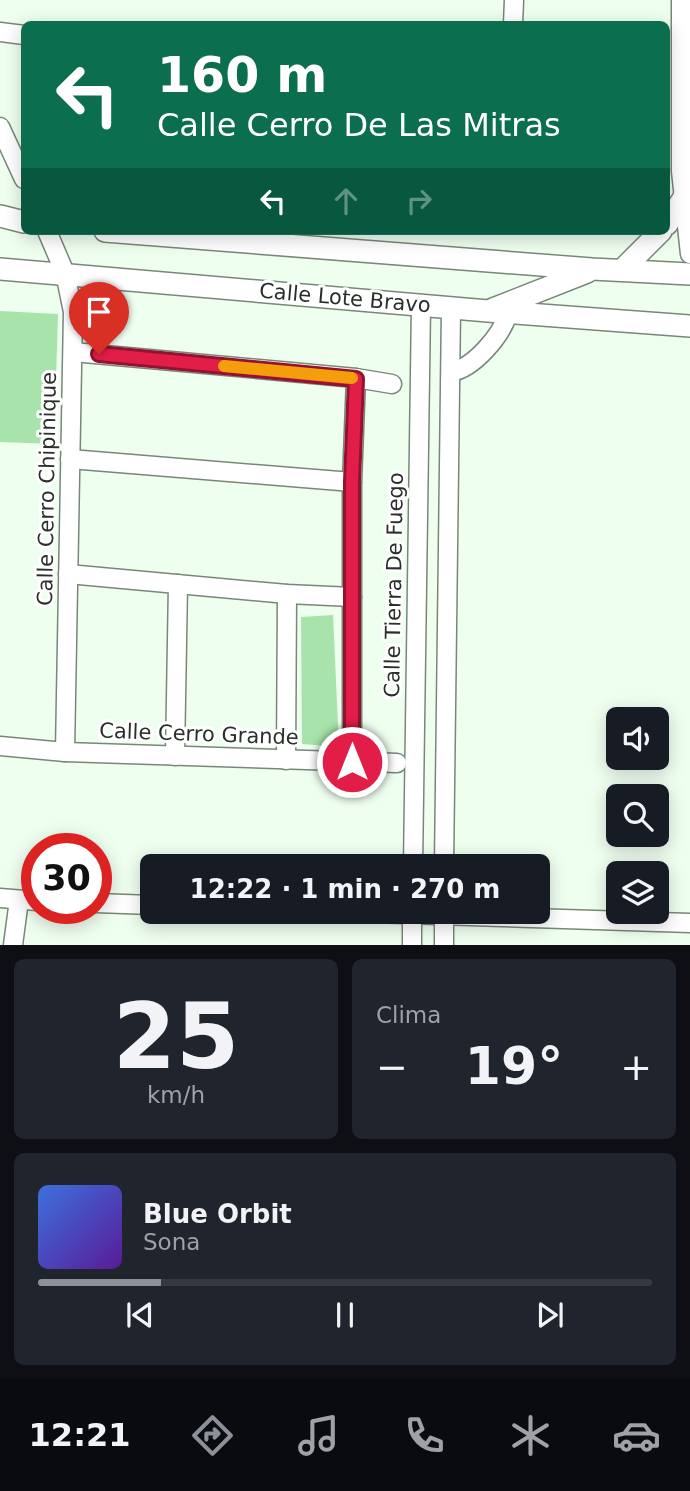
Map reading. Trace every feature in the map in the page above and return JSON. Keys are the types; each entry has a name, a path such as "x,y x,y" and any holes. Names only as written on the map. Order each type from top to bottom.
{"main road":[{"path":"670,219 683,199"},
{"path":"0,216 21,221"},
{"path":"155,235 592,270 690,274"},
{"path":"622,270 657,235"},
{"name":"Calle Lote Bravo","path":"0,269 690,326"},
{"path":"498,312 592,270"}],"street":[{"path":"513,21 514,0"},
{"path":"681,0 680,146 690,254"},
{"path":"0,32 21,35"},
{"path":"0,127 7,157 21,176"},
{"name":"Calle Cerro Chipinique","path":"49,235 65,273 73,312 65,752"},
{"name":"Calle Tierra De Fuego","path":"413,854 421,305"},
{"path":"444,854 451,308"},
{"path":"451,372 463,369 490,345 505,324 498,312"},
{"path":"73,352 392,384"},
{"path":"352,762 352,482 356,379"},
{"path":"70,459 352,482"},
{"path":"68,574 287,594 352,597"},
{"path":"175,756 177,584"},
{"path":"286,760 287,594"},
{"name":"Calle Cerro Grande","path":"0,746 65,752 397,763"},
{"path":"0,898 21,900"},
{"path":"112,904 140,905"},
{"path":"550,918 690,923"},
{"path":"13,945 21,922"},
{"path":"412,924 412,945"},
{"path":"444,924 444,945"}],"green space":[{"path":"0,311 58,314 54,444 0,442"},
{"path":"333,615 339,747 302,744 301,617"}],"slow traffic":[{"path":"224,366 352,378"}],"route":[{"path":"99,354 356,379 352,482 352,762"}]}
